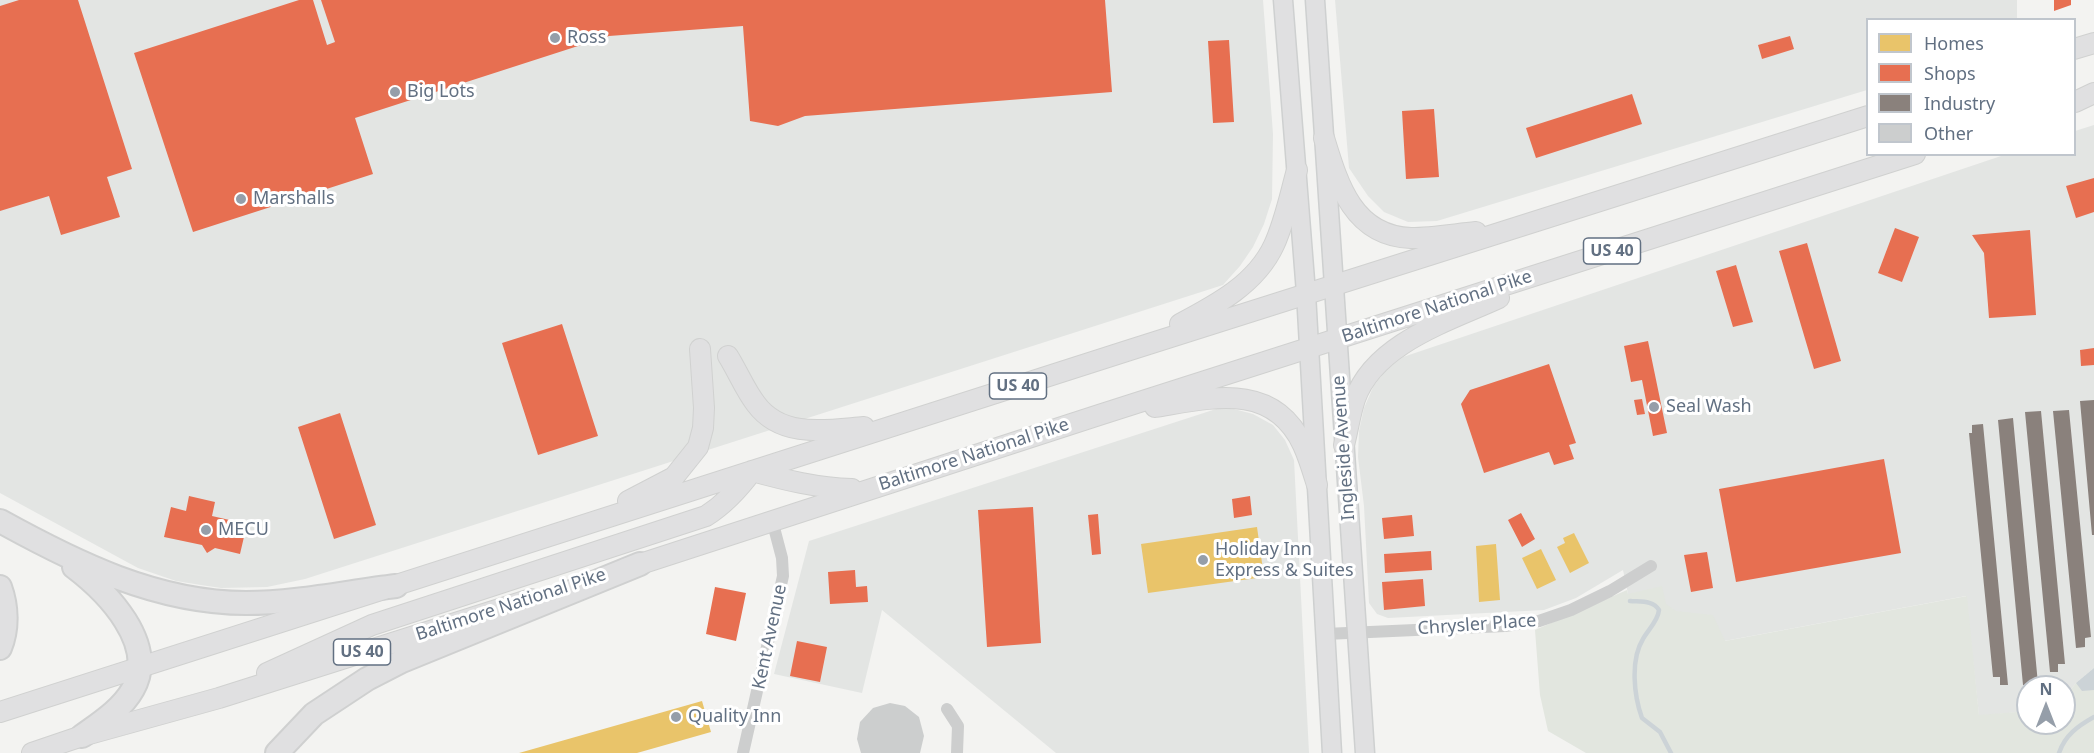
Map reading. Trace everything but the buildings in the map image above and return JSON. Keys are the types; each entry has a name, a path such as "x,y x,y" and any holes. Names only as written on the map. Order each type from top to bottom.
{"highway":[{"path":"0,521 51,549 166,594 216,602 273,602 396,586"},
{"path":"51,549 106,595 123,618 138,646 141,668 134,688 126,700 104,721 82,736"},
{"path":"278,753 314,714 402,661 640,564"},
{"path":"0,587 6,614 0,648"}],"main road":[{"name":"Ingleside Avenue","path":"1283,0 1306,294 1332,753"},
{"name":"Ingleside Avenue","path":"1315,0 1365,753"},
{"path":"2076,48 2094,43"},
{"name":"US 40","path":"0,712 1866,117"},
{"path":"1324,138 1338,182 1346,197 1363,219 1377,230 1412,238 1512,229"},
{"name":"Baltimore National Pike","path":"32,753 82,736 219,698 1909,156"},
{"path":"1133,349 1219,304 1243,285 1261,266 1273,247 1283,223 1297,170"},
{"path":"1344,445 1355,399 1363,383 1376,366 1393,350 1413,337 1579,262"},
{"path":"577,528 674,477 698,447 703,428 704,408 700,349"},
{"path":"728,356 756,405 768,417 784,426 801,430 822,430 902,424"},
{"path":"1099,415 1216,398 1251,399 1280,415 1292,427 1302,445 1317,485"},
{"path":"219,698 290,661 372,625 706,516 723,506 752,471 790,482 826,488 868,489"}],"street":[{"name":"Kent Avenue","path":"744,753 783,576 782,558 772,520"},
{"name":"Chrysler Place","path":"1325,634 1505,626 1539,621 1571,610 1610,591 1652,566"},
{"path":"947,709 958,726 957,753"}],"shaded area":[{"path":"0,0 1263,0 1273,134 1272,199 1253,247 1223,285 305,579 267,587 221,588 201,585 176,581 138,568 0,493"},
{"path":"1335,0 2017,0 2017,18 1866,18 1866,90 1437,221 1408,222 1384,212 1368,196 1349,168"},
{"path":"2094,125 2094,668 2076,683 2076,675 2016,675 2016,712 1979,716 1966,596 1676,650 1628,594 1623,570 1576,598 1544,610 1388,618 1377,614 1369,603 1364,506 1358,457 1359,431 1364,408 1374,385 1387,369 1403,357 2001,156 2076,156 2076,131"},
{"path":"1216,409 1234,409 1253,414 1273,425 1285,440 1294,460 1309,753 1056,753 882,610 862,693 774,674 809,541"},
{"path":"1662,586 1666,604 1676,611 1713,615 1725,641 1967,596 1979,715 2016,712 2016,735 2076,735 2076,683 2094,668 2094,753 1586,753 1548,731 1540,695 1535,630 1627,590 1628,594"},
{"path":"2094,668 2094,690 2082,691 2076,683"}],"waterway":[{"path":"1630,601 1650,603 1659,610 1636,657 1635,689 1642,718 1660,732 1671,753"},
{"path":"2059,753 2073,732 2094,717"}],"place":[{"name":"Ross","path":"555,38"},
{"name":"Big Lots","path":"395,92"},
{"name":"Marshalls","path":"241,199"},
{"name":"Seal Wash","path":"1654,407"},
{"name":"MECU","path":"206,530"},
{"name":"Holiday Inn Express & Suites","path":"1203,560"},
{"name":"Quality Inn","path":"676,717"}]}
